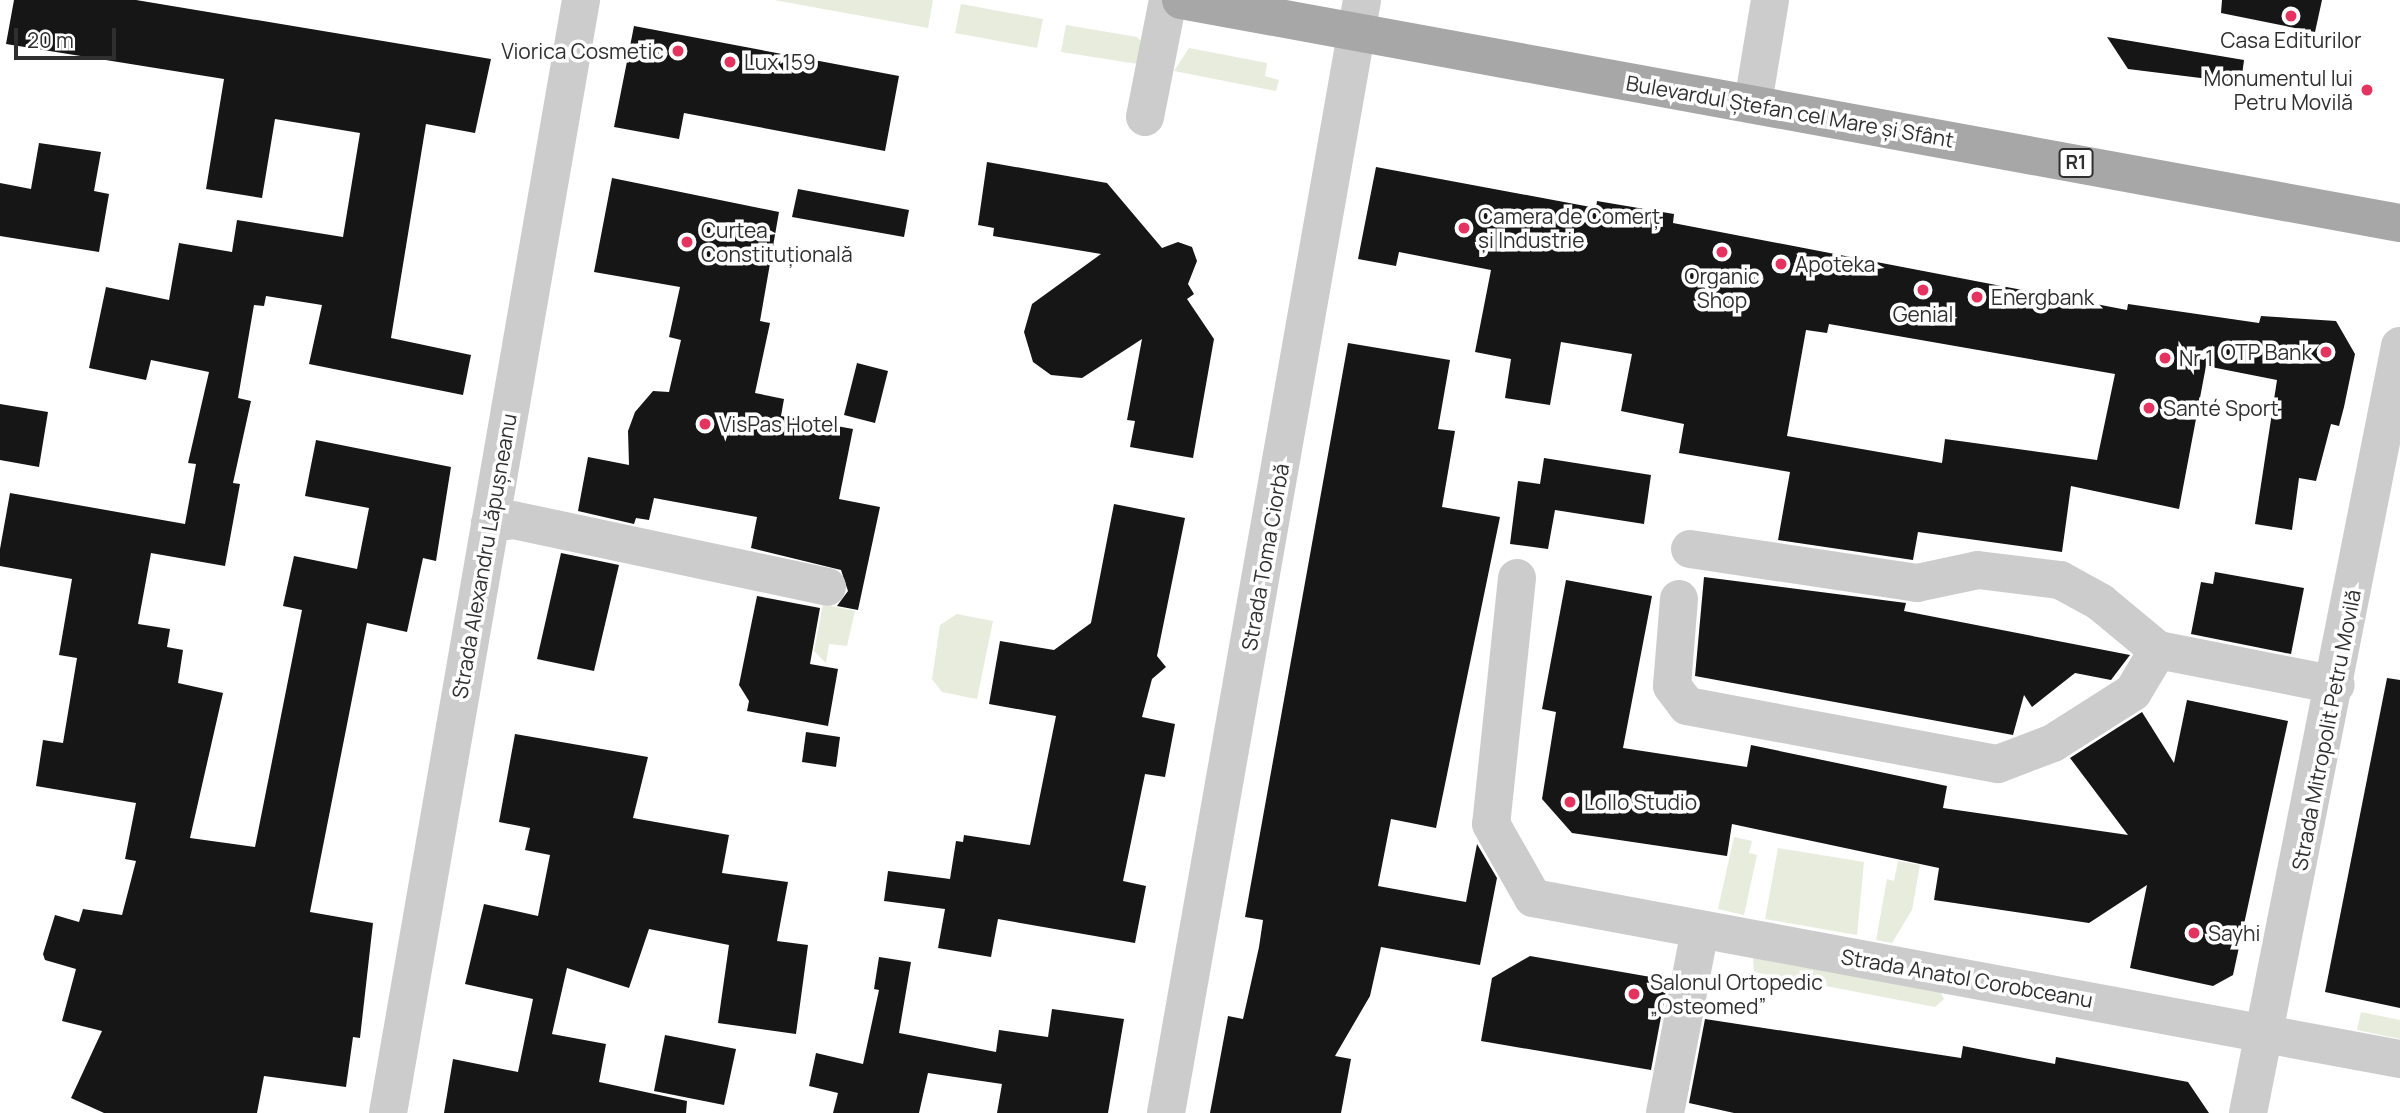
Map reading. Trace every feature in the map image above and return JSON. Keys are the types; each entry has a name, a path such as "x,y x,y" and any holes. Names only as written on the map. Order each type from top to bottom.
{"main road":[{"name":"Bulevardul Ștefan cel Mare și Sfânt","path":"1181,0 1359,16 1753,103 2400,223"}],"street":[{"name":"Strada Alexandru Lăpușneanu","path":"388,1113 581,0"},
{"path":"1145,117 1168,0"},
{"path":"1753,103 1770,0"},
{"name":"Strada Toma Ciorbă","path":"1166,1113 1359,16"},
{"name":"Strada Mitropolit Petru Movilă","path":"2248,1113 2336,685 2400,346"},
{"path":"490,523 513,520 827,587"},
{"path":"1690,549 1917,583 1978,570 2060,580 2100,602 2158,650 2336,685"},
{"name":"Strada Anatol Corobceanu","path":"1517,578 1491,824 1533,898 2400,1059"},
{"path":"1679,599 1672,686 1687,706 1998,764 2053,743 2133,692 2158,650"},
{"path":"1665,1112 1700,929"}],"shaded area":[{"path":"774,0 933,0 928,28"},
{"path":"961,4 1043,19 1037,48 955,33"},
{"path":"1066,25 1137,37 1144,44 1144,65 1061,52"},
{"path":"1189,48 1267,63 1265,76 1279,80 1276,91 1174,71"},
{"path":"823,604 855,611 847,646 829,644 826,663 814,651"},
{"path":"957,614 993,621 977,699 942,692 932,679 940,625"},
{"path":"1734,837 1752,841 1749,853 1757,855 1744,915 1718,909"},
{"path":"1778,848 1864,862 1857,935 1765,919"},
{"path":"1898,861 1920,865 1912,910 1892,943 1876,940 1887,879 1894,881"},
{"path":"1753,958 1940,991 1944,999 1935,1007 1754,972"},
{"path":"2361,1012 2400,1020 2400,1039 2357,1030"}],"building":[{"path":"14,0 136,0 491,59 475,133 426,124 391,338 471,355 463,395 309,364 322,305 266,296 264,306 254,305 238,398 251,401 233,483 240,484 225,566 151,553 138,624 170,629 167,647 183,650 178,683 223,693 190,838 255,847 302,610 283,606 294,556 357,569 369,508 305,496 316,440 451,467 436,561 423,558 407,632 367,623 310,912 373,923 360,1038 353,1037 346,1087 264,1076 257,1113 104,1113 71,1098 102,1031 62,1021 76,969 45,960 43,954 55,915 79,922 83,909 122,915 136,861 125,859 136,803 36,786 43,740 63,743 77,658 59,655 72,579 0,566 0,549 10,493 185,524 196,464 188,463 209,372 151,360 146,380 89,368 106,287 169,300 179,243 232,252 237,220 343,237 360,133 275,119 262,198 206,189 224,79 6,44"},
{"name":"Casa Editurilor","path":"2222,0 2322,0 2315,32 2221,13"},
{"path":"634,26 899,76 885,151 684,113 679,139 614,127"},
{"path":"2107,37 2244,60 2241,83 2128,69"},
{"path":"39,143 101,152 94,191 109,194 99,252 0,236 0,183 31,189"},
{"path":"987,162 1107,183 1162,248 1178,242 1192,247 1197,261 1188,284 1194,294 1187,299 1214,339 1193,458 1130,447 1135,421 1127,420 1142,339 1082,378 1051,375 1033,362 1024,332 1032,304 1101,254 993,236 994,228 978,225"},
{"path":"1376,167 1596,208 1597,201 1674,214 1673,223 2127,310 2128,304 2259,323 2261,316 2336,321 2355,354 2339,426 2331,424 2316,481 2299,478 2292,530 2255,524 2277,380 2206,366 2179,509 2071,486 2062,552 1918,532 1913,560 1778,540 1790,472 1679,453 1684,424 1621,411 1632,354 1561,342 1550,405 1505,398 1511,359 1475,352 1491,270 1399,252 1396,266 1358,259","holes":["1829,324 2115,374 2097,460 1945,439 1942,463 1787,436 1806,330 1827,333"]},
{"path":"612,178 779,212 760,321 770,323 755,393 784,399 781,416 853,429 839,499 880,507 858,610 837,606 848,591 841,570 751,548 757,517 654,498 649,520 636,518 634,524 578,511 588,457 629,465 628,431 635,412 653,391 669,392 681,340 669,337 680,287 594,272"},
{"path":"798,189 909,210 904,237 792,217"},
{"path":"1348,343 1450,360 1438,429 1455,431 1442,507 1500,517 1436,828 1391,819 1378,886 1466,902 1477,844 1497,878 1480,965 1381,947 1370,996 1335,1056 1351,1059 1341,1113 1210,1113 1228,1016 1243,1019 1259,947 1263,920 1245,917"},
{"path":"857,363 888,371 875,423 844,415"},
{"path":"0,404 48,412 39,467 0,460"},
{"path":"1544,458 1651,475 1644,524 1555,510 1548,549 1510,544 1518,481 1540,484"},
{"path":"1114,504 1185,518 1157,656 1166,667 1152,679 1142,717 1175,724 1165,777 1145,774 1123,881 1146,886 1135,943 998,919 991,957 938,948 945,909 884,901 888,871 950,879 956,841 963,842 964,835 1030,845 1056,716 989,704 1000,641 1054,650 1091,623"},
{"path":"561,553 619,565 594,671 537,659"},
{"path":"2215,572 2304,588 2291,654 2191,634 2201,582 2213,584"},
{"path":"1704,577 1906,603 1904,611 2130,655 2111,680 2075,673 2032,707 2024,695 2013,735 1695,676"},
{"path":"1566,580 1652,596 1623,748 1747,767 1751,745 1947,786 1943,808 2128,835 2070,758 2142,712 2174,763 2187,700 2288,721 2233,975 2213,986 2130,968 2147,885 2089,923 1934,900 1939,868 1732,824 1727,856 1572,833 1542,799 1556,712 1542,709"},
{"path":"757,596 820,608 810,664 838,669 828,726 747,711 749,701 739,685"},
{"path":"2387,678 2400,680 2400,1008 2325,992"},
{"path":"806,732 840,737 836,767 802,762"},
{"path":"515,734 648,757 633,818 729,835 722,873 788,882 777,941 808,945 796,1034 718,1023 729,945 649,929 629,988 567,968 552,1034 606,1044 599,1082 687,1101 686,1113 444,1113 453,1059 518,1072 533,999 465,984 484,904 538,916 550,855 525,850 530,828 499,822"},
{"path":"1530,956 1668,980 1651,1070 1481,1041 1492,978"},
{"path":"879,957 911,962 899,1033 996,1052 999,1030 1048,1037 1052,1009 1124,1019 1108,1113 997,1113 1002,1084 928,1073 919,1113 833,1113 838,1093 809,1086 816,1053 863,1064 879,990 874,989"},
{"path":"1705,1019 1961,1058 1963,1046 2055,1064 2056,1057 2188,1082 2209,1113 1734,1113 1689,1103"},
{"path":"665,1035 736,1049 724,1105 654,1091"}],"place":[{"name":"Casa Editurilor","path":"2291,16"},
{"name":"Viorica Cosmetic","path":"678,51"},
{"name":"Lux 159","path":"730,62"},
{"name":"Monumentul lui Petru Movilă","path":"2367,90"},
{"name":"Camera de Comerț și Industrie","path":"1464,228"},
{"name":"Curtea Constituțională","path":"687,242"},
{"name":"Organic Shop","path":"1722,252"},
{"name":"Apoteka","path":"1781,264"},
{"name":"Genial","path":"1923,290"},
{"name":"Energbank","path":"1977,297"},
{"name":"OTP Bank","path":"2326,352"},
{"name":"Nr 1","path":"2165,358"},
{"name":"Santé Sport","path":"2149,408"},
{"name":"VisPas Hotel","path":"705,424"},
{"name":"Lollo Studio","path":"1570,802"},
{"name":"Sayhi","path":"2194,933"},
{"name":"Salonul Ortopedic „Osteomed”","path":"1634,994"}]}
